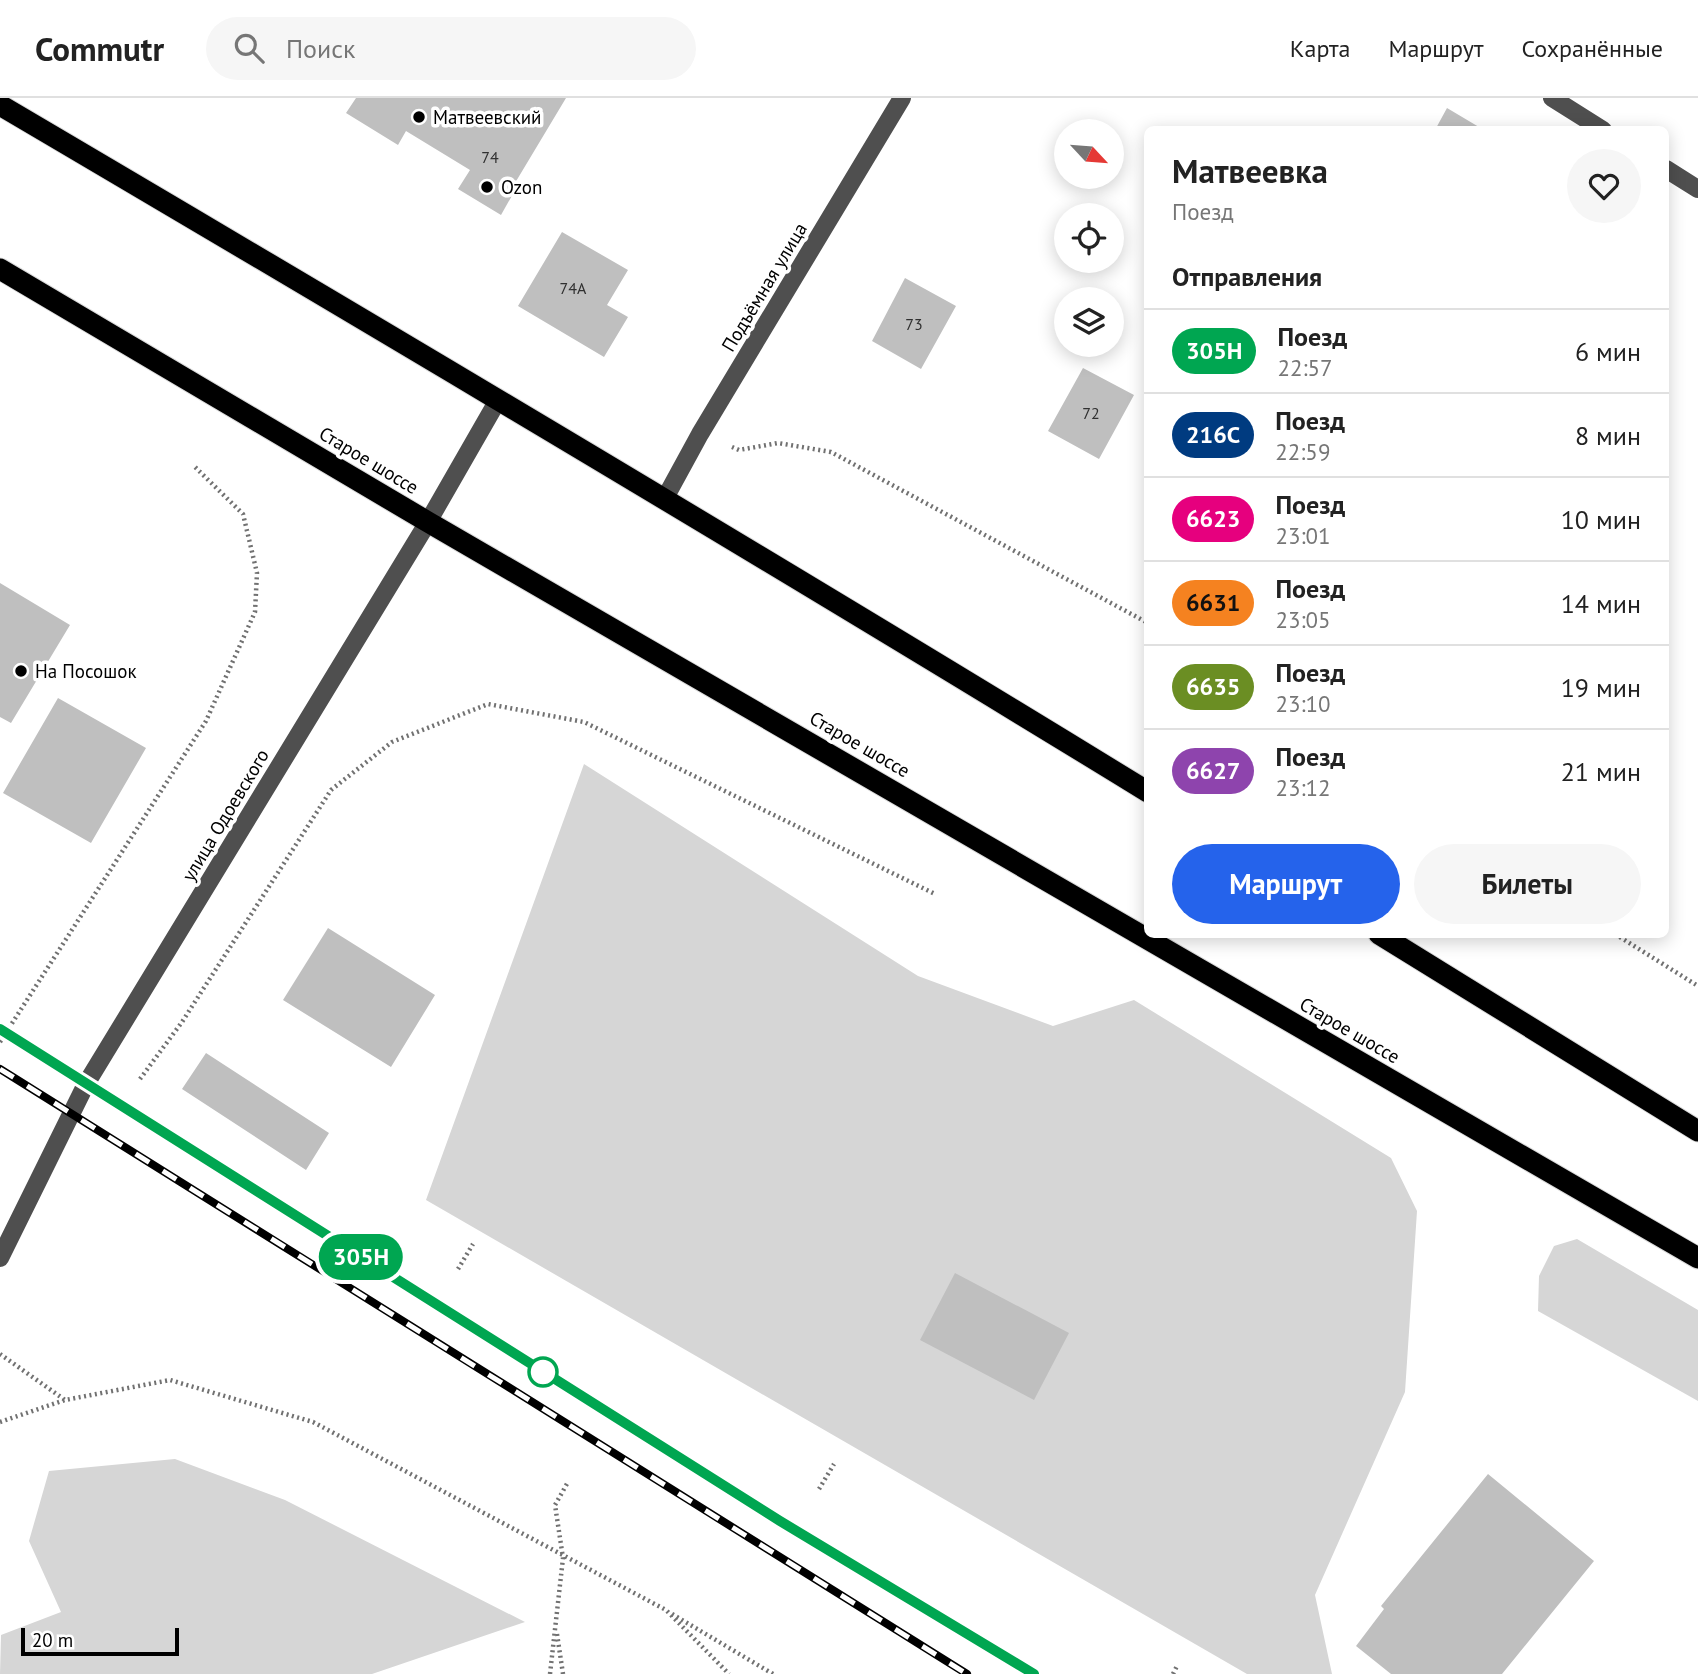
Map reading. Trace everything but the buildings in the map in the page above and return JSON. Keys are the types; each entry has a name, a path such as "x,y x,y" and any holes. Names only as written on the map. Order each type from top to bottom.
{"highway":[{"path":"0,106 865,618 1144,790"},
{"name":"Старое шоссе","path":"0,268 428,522 1144,937"},
{"name":"Старое шоссе","path":"1146,938 1698,1258"},
{"path":"1385,938 1698,1131"}],"street":[{"name":"Подъёмная улица","path":"664,500 699,434 902,98"},
{"path":"1552,98 1597,126"},
{"path":"1669,171 1698,189"},
{"name":"улица Одоевского","path":"0,1258 86,1084 428,522 498,400"}],"path":[{"path":"699,434 739,450 778,443 831,452 1144,621"},
{"path":"0,1042 206,721 256,612 257,573 243,514 195,467"},
{"path":"140,1079 182,1022 331,790 392,742 488,704 584,722 935,894"},
{"path":"1621,938 1698,986"},
{"path":"458,1269 473,1244"},
{"path":"0,1354 65,1400"},
{"path":"0,1422 65,1400 170,1380 313,1422 563,1558 666,1610 773,1674"},
{"path":"819,1489 834,1464"},
{"path":"550,1674 563,1558 555,1505 568,1482"},
{"path":"666,1610 729,1674"},
{"path":"556,1626 563,1674"},
{"path":"1173,1674 1177,1666"}],"shaded area":[{"path":"584,764 918,976 1053,1026 1134,1000 1391,1158 1417,1211 1405,1392 1315,1595 1332,1674 1247,1674 426,1200"},
{"path":"1577,1239 1698,1310 1698,1401 1538,1311 1539,1276 1554,1246"},
{"path":"175,1459 285,1500 525,1622 372,1674 0,1674 1,1635 61,1612 29,1541 49,1471"}],"railway":[{"path":"0,1029 780,1521 1034,1674"},
{"path":"0,1069 967,1674"}],"train":[{"name":"305Н","path":"0,1029 780,1521 1034,1674"}],"place":[{"name":"Матвеевский","path":"419,117"},
{"name":"Ozon","path":"487,187"},
{"name":"На Посошок","path":"21,671"}]}
